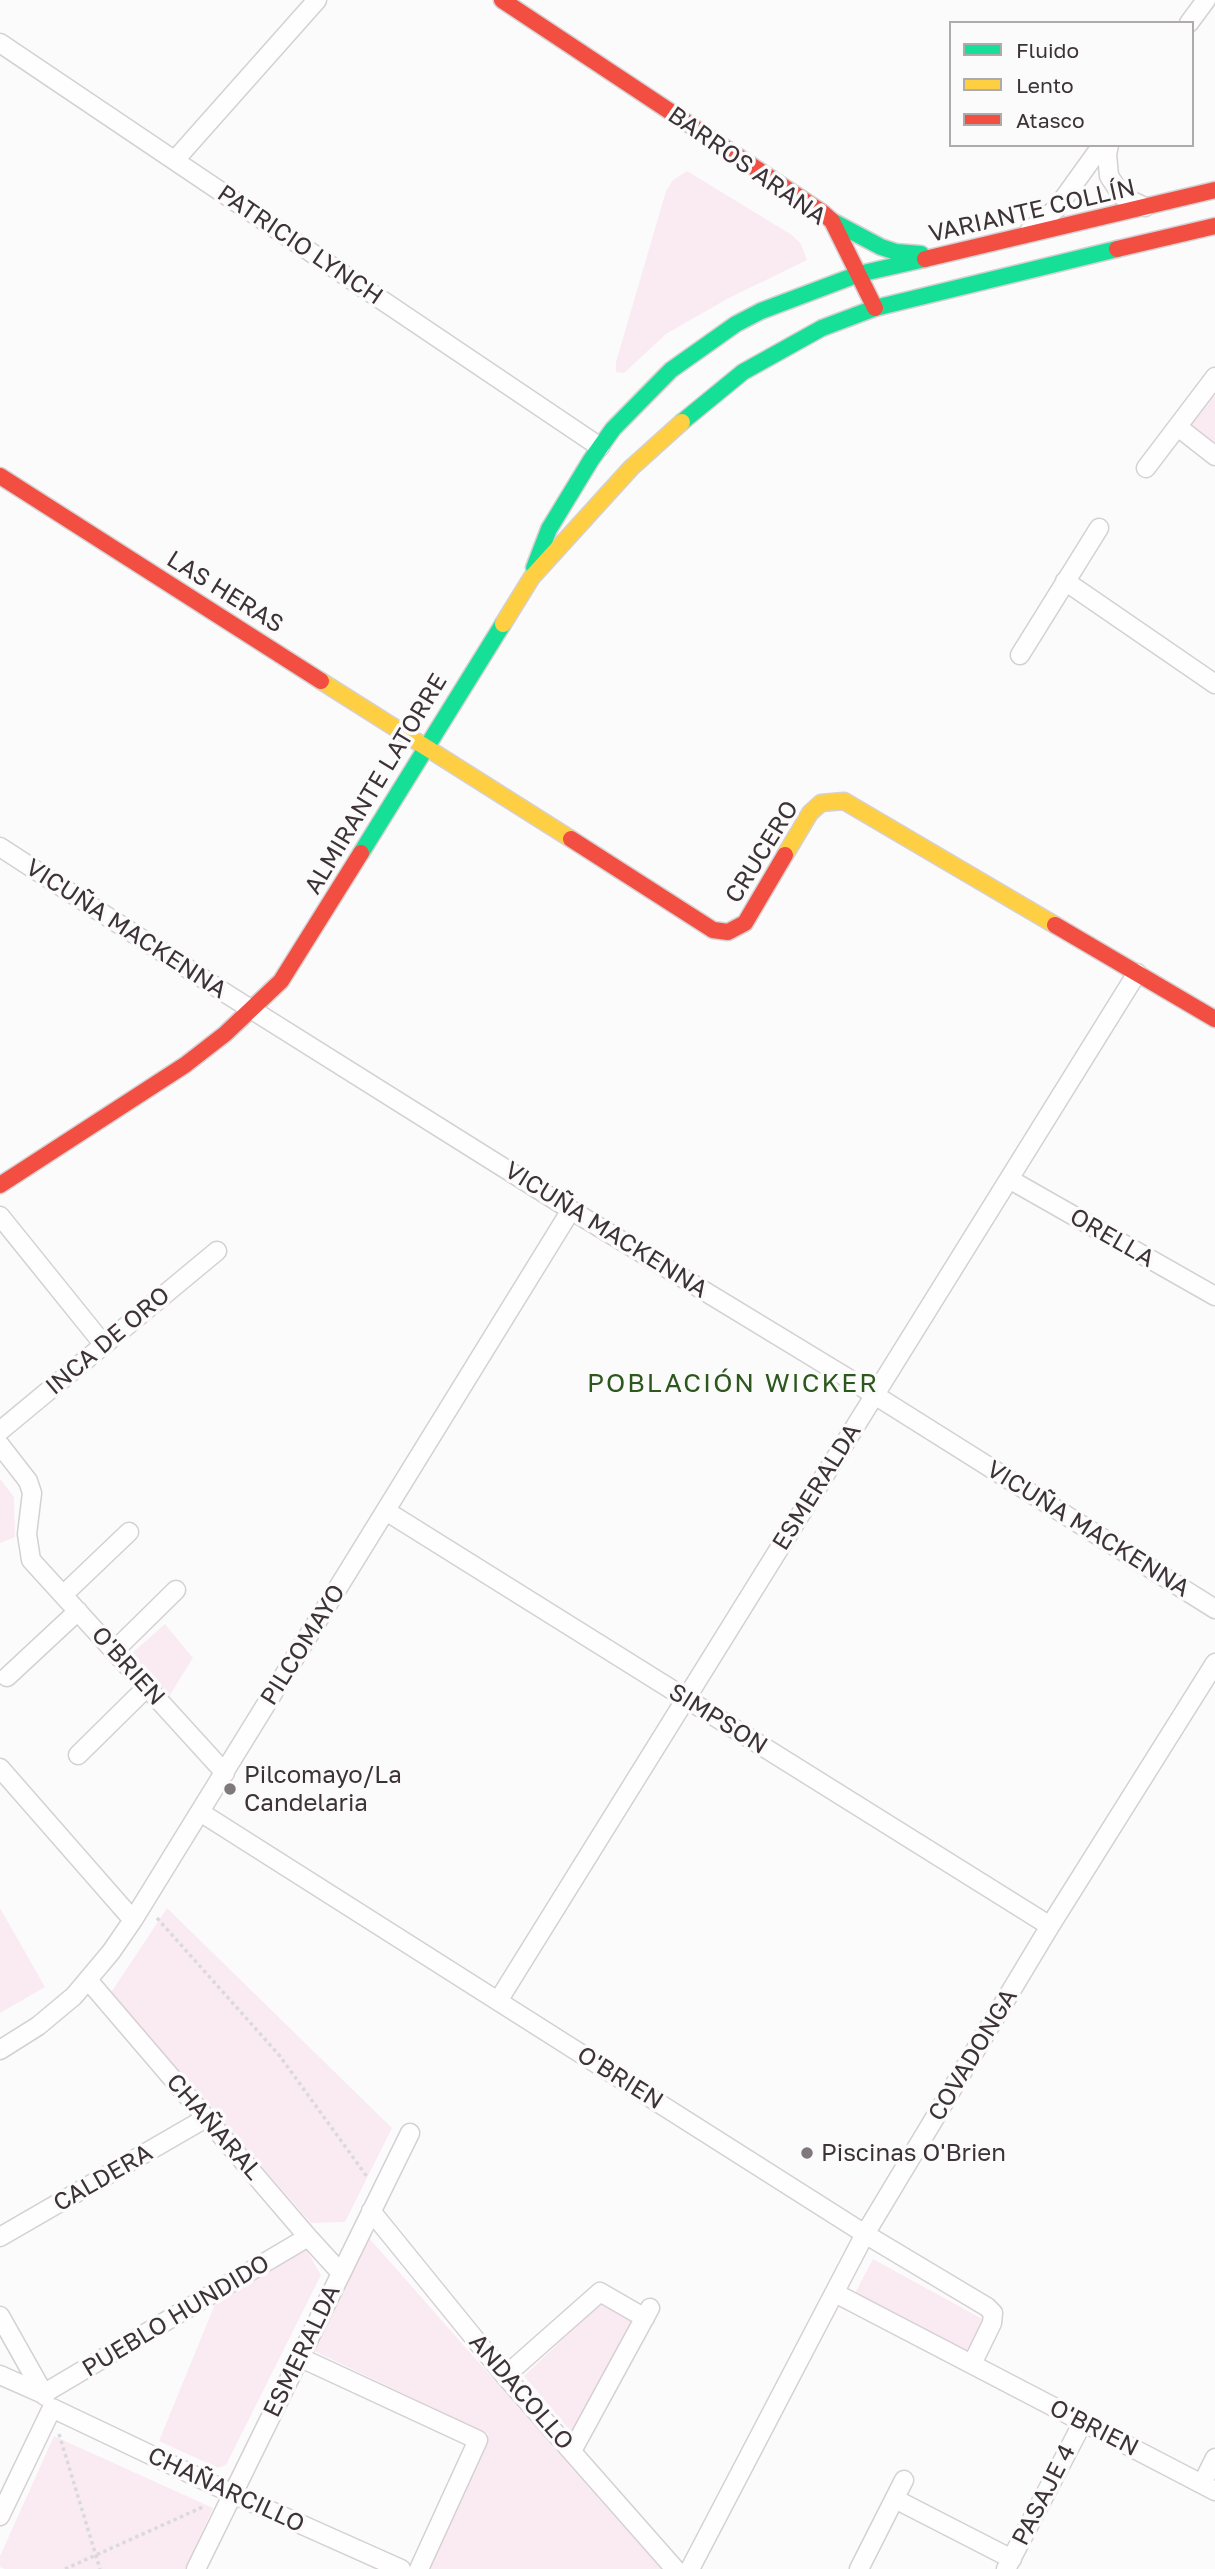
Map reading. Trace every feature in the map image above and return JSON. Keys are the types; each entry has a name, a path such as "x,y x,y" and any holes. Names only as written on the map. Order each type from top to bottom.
{"main road":[{"name":"BARROS ARANA","path":"502,0 832,221 875,308"},
{"name":"VARIANTE COLLÍN","path":"859,274 1215,190"},
{"path":"832,221 896,252 916,255 955,253"},
{"path":"875,308 1011,273 1215,226"},
{"name":"ALMIRANTE LATORRE","path":"532,577 548,529 600,447 613,429 671,370 705,344 761,311 859,274"},
{"name":"ALMIRANTE LATORRE","path":"0,1185 185,1065 281,981 532,577 631,468 710,397 743,372 822,328 875,308"},
{"name":"LAS HERAS","path":"0,476 426,747"},
{"name":"CRUCERO","path":"426,747 713,930 728,932 745,923 810,813 821,803 836,799 852,804 1215,1019"}],"street":[{"path":"175,160 317,0"},
{"path":"1190,21 1206,0"},
{"name":"PATRICIO LYNCH","path":"0,43 600,447"},
{"path":"1020,237 1056,209 1101,147"},
{"path":"1109,147 1109,176 1122,196 1145,207"},
{"path":"1146,468 1215,377"},
{"path":"1178,427 1215,456"},
{"path":"1020,655 1099,528"},
{"path":"1065,581 1215,683"},
{"name":"VICUÑA MACKENNA","path":"0,847 571,1210 874,1395 1215,1609"},
{"name":"ESMERALDA","path":"498,2001 1137,973"},
{"name":"ORELLA","path":"1009,1179 1215,1296"},
{"name":"PILCOMAYO","path":"0,2050 48,2018 88,1980 133,1920 571,1210"},
{"path":"0,1216 104,1345"},
{"name":"INCA DE ORO","path":"0,1431 217,1251"},
{"name":"O'BRIEN","path":"0,1445 28,1482 32,1493 27,1534 31,1560 225,1773"},
{"name":"SIMPSON","path":"386,1511 1050,1926"},
{"path":"63,1595 129,1532"},
{"path":"114,1651 176,1590"},
{"path":"7,1677 78,1611"},
{"name":"COVADONGA","path":"690,2569 865,2234 1050,1926 1215,1663"},
{"path":"78,1755 147,1687"},
{"path":"0,1768 133,1920"},
{"name":"O'BRIEN","path":"200,1812 865,2234 987,2307 993,2313 992,2323 972,2364"},
{"name":"CHAÑARAL","path":"88,1980 341,2273"},
{"name":"CALDERA","path":"0,2237 206,2118"},
{"name":"ESMERALDA","path":"197,2569 410,2133"},
{"name":"ANDACOLLO","path":"376,2203 505,2376 676,2569"},
{"name":"PUEBLO HUNDIDO","path":"48,2401 308,2237"},
{"path":"505,2376 600,2292 647,2313 572,2451"},
{"name":"O'BRIEN","path":"835,2293 1209,2487"},
{"path":"0,2316 48,2401 0,2516"},
{"path":"299,2357 478,2440 419,2569"},
{"name":"CHAÑARCILLO","path":"0,2375 233,2494 401,2569"},
{"name":"PASAJE 4","path":"1008,2566 1083,2422"},
{"path":"1209,2487 1215,2458"},
{"path":"859,2569 904,2480"},
{"path":"895,2499 1008,2566"}],"path":[{"path":"144,1903 279,2055 376,2203"},
{"path":"48,2401 100,2569"},
{"path":"65,2569 233,2494"}],"shaded area":[{"path":"687,171 792,235 801,244 807,260 727,299 666,334 624,373 616,372 616,362 666,191 673,180"},
{"path":"1215,395 1215,448 1190,427"},
{"path":"0,1479 14,1497 15,1537 0,1543"},
{"path":"165,1624 193,1658 168,1698 131,1654"},
{"path":"0,1908 45,1987 0,2013"},
{"path":"167,1908 392,2128 345,2222 311,2223 110,1994"},
{"path":"369,2238 661,2569 428,2569 488,2434 312,2350"},
{"path":"306,2249 321,2275 226,2465 218,2468 159,2441 215,2304"},
{"path":"873,2259 986,2321 967,2355 855,2293"},
{"path":"601,2303 634,2323 573,2434 524,2376"},
{"path":"54,2436 213,2508 185,2569 0,2567 0,2556"}],"traffic: fast":[{"path":"832,221 881,247 896,252 921,254"},
{"path":"682,422 743,372 822,328 875,308 1117,249"},
{"path":"534,568 549,529 591,460 613,429 671,370 736,324 761,311 859,274 925,259"},
{"path":"361,853 503,624"}],"traffic: slow":[{"path":"503,624 532,577 631,468 682,422"},
{"path":"321,681 571,839"},
{"path":"785,855 810,813 821,803 844,801 1055,925"}],"traffic: jam":[{"path":"502,0 823,213 832,221 875,308"},
{"path":"925,259 1215,190"},
{"path":"1117,249 1215,226"},
{"path":"0,476 321,681"},
{"path":"571,839 713,930 728,932 745,923 785,855"},
{"path":"0,1185 185,1065 225,1034 281,981 361,853"},
{"path":"1055,925 1215,1019"}],"place":[{"name":"Pilcomayo/La Candelaria","path":"230,1789"},
{"name":"Piscinas O'Brien","path":"807,2153"}],"district":[{"name":"POBLACIÓN WICKER","path":"733,1384"}]}
